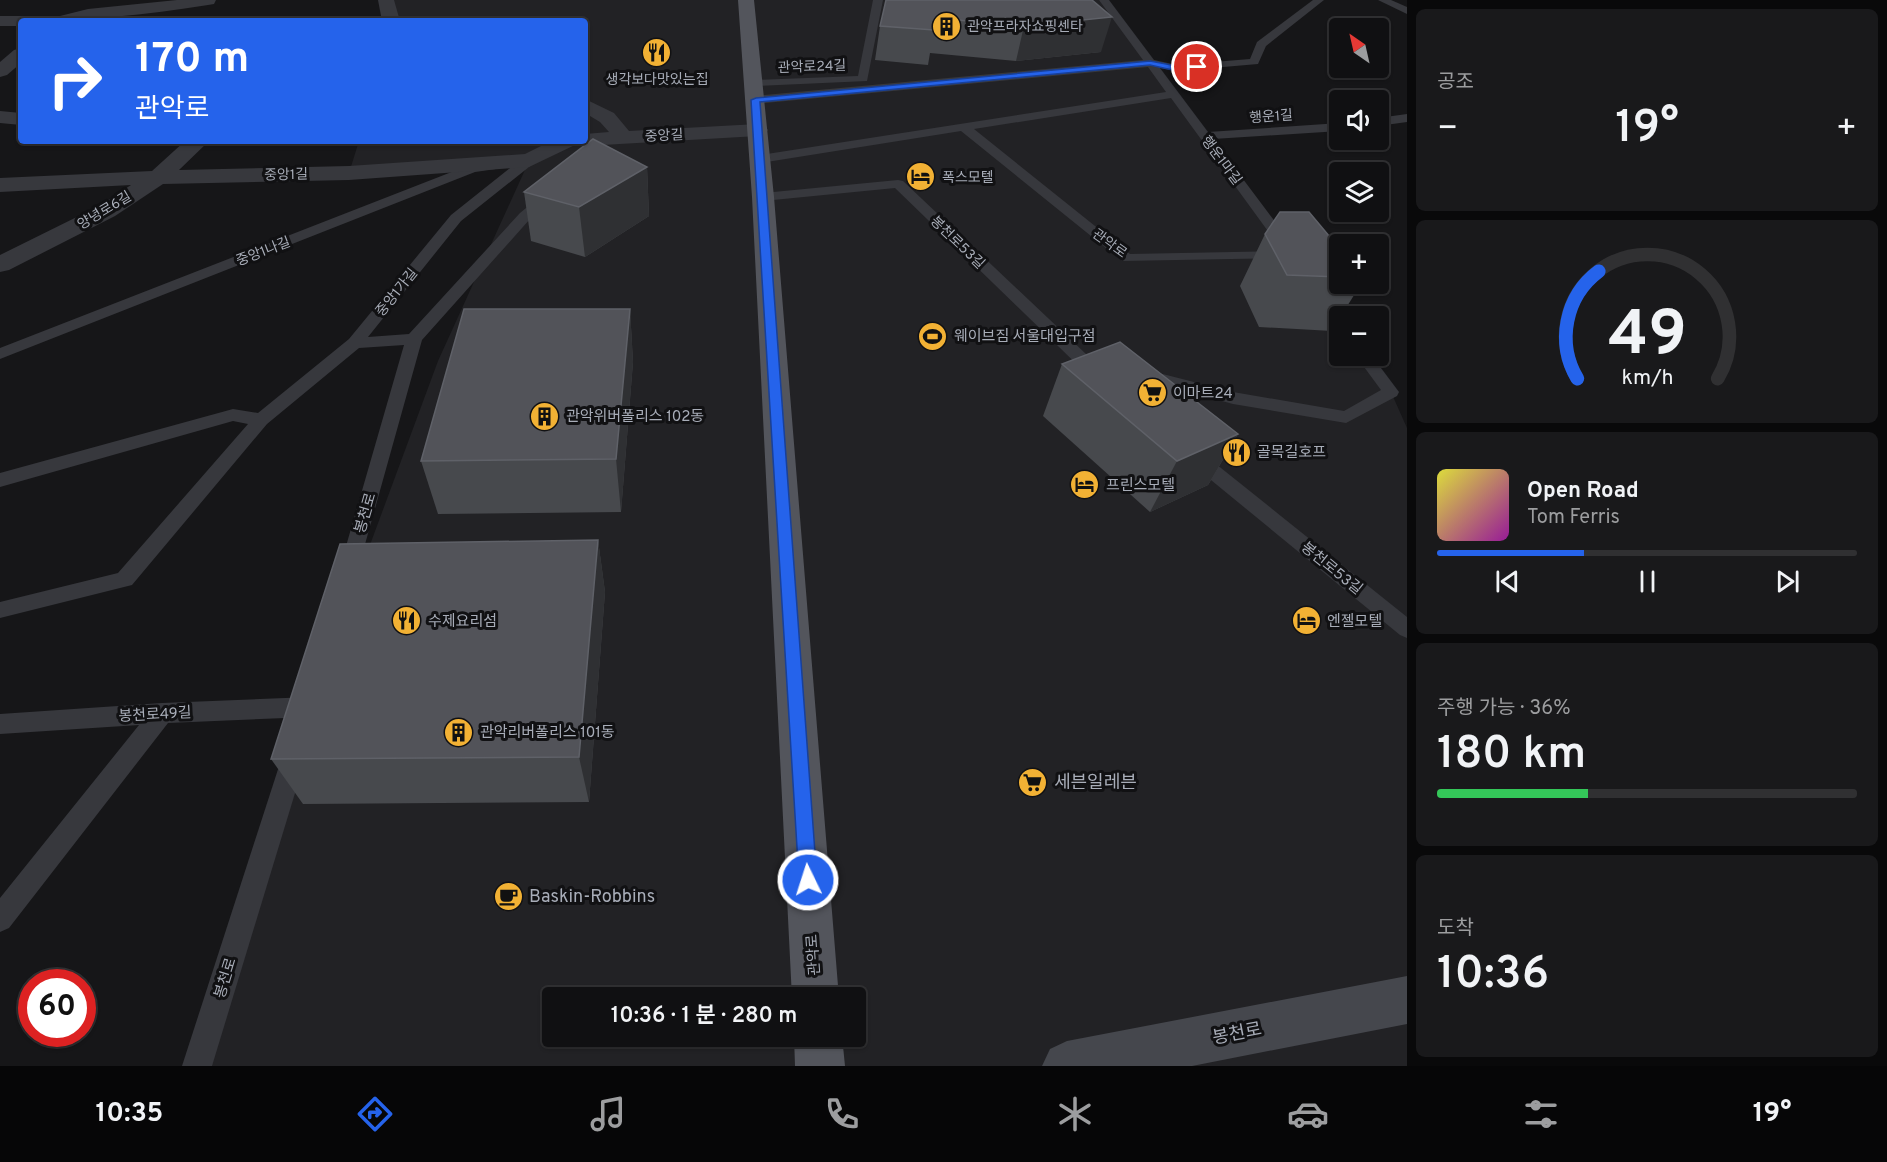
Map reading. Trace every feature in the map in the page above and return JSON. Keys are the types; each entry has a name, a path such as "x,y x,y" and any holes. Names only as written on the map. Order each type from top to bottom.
{"main road":[{"name":"관악로","path":"746,0 763,197 815,987"},
{"name":"봉천로","path":"1067,1066 1407,1000"},
{"path":"819,1047 820,1066"}],"street":[{"path":"72,18 88,14 159,8 208,0"},
{"path":"386,0 391,18"},
{"path":"10,4 51,18"},
{"path":"0,21 18,21"},
{"path":"0,71 18,56"},
{"path":"588,107 604,115 617,127 622,138 588,140"},
{"path":"0,117 18,119"},
{"name":"중앙길","path":"622,138 757,118"},
{"name":"양녕로6길","path":"0,265 107,211 158,177 195,144"},
{"name":"중앙1길","path":"0,185 158,177 349,173 529,160 562,144"}],"lane":[{"name":"관악로24길","path":"757,118 863,79 878,0"},
{"name":"행운1마길","path":"1104,0 1293,255"},
{"path":"757,118 1150,63 1177,68 1254,62 1261,44 1319,0"},
{"path":"1383,0 1407,11"},
{"path":"757,118 964,127 1173,94"},
{"path":"1389,120 1407,118"},
{"name":"관악로","path":"964,127 1127,258 1293,255"},
{"name":"행운1길","path":"1205,136 1329,128"},
{"path":"595,159 622,138"},
{"name":"중앙1가길","path":"0,610 125,579 261,420 355,343 456,218 529,160"},
{"name":"중앙1나길","path":"0,354 472,169 529,160"},
{"name":"봉천로53길","path":"763,197 898,184 1108,385"},
{"name":"봉천로","path":"346,580 414,339 525,216 560,188"},
{"path":"355,343 414,339"},
{"path":"1128,370 1233,398 1346,417 1399,393 1373,366"},
{"path":"0,480 233,415 261,420"},
{"name":"봉천로53길","path":"1180,445 1407,629"},
{"name":"봉천로","path":"197,1066 316,684"},
{"name":"봉천로49길","path":"0,724 162,713 310,707"},
{"path":"0,919 162,713"}],"shaded area":[{"path":"386,0 1103,0 1268,220 1329,307 1329,366 1372,366 1391,392 1407,428 1407,1066 197,1066 310,707 438,361 529,161 349,173 358,144 588,144 588,18 390,18"}],"building":[{"path":"886,0 1092,0 1112,17 1024,26 935,18 934,30 880,26"},
{"path":"593,139 647,167 579,207 524,192 588,144"},
{"path":"1280,212 1309,212 1329,236 1329,277 1287,275 1265,234"},
{"path":"464,309 630,309 616,459 421,461"},
{"path":"1120,342 1238,434 1177,461 1062,364"},
{"path":"598,540 579,757 271,759 340,544"}],"place":[{"name":"관악프라자쇼핑센타","path":"946,26"},
{"name":"생각보다맛있는집","path":"657,52"},
{"name":"폭스모텔","path":"921,177"},
{"name":"웨이브짐 서울대입구점","path":"933,336"},
{"name":"이마트24","path":"1152,393"},
{"name":"관악위버폴리스 102동","path":"545,416"},
{"name":"골목길호프","path":"1236,452"},
{"name":"프린스모텔","path":"1085,485"},
{"name":"수제요리섬","path":"407,621"},
{"name":"엔젤모텔","path":"1306,621"},
{"name":"관악리버폴리스 101동","path":"459,732"},
{"name":"세븐일레븐","path":"1033,782"},
{"name":"Baskin-Robbins","path":"508,896"}],"route":[{"path":"808,880 756,100 1150,63 1177,68 1197,67"}]}
